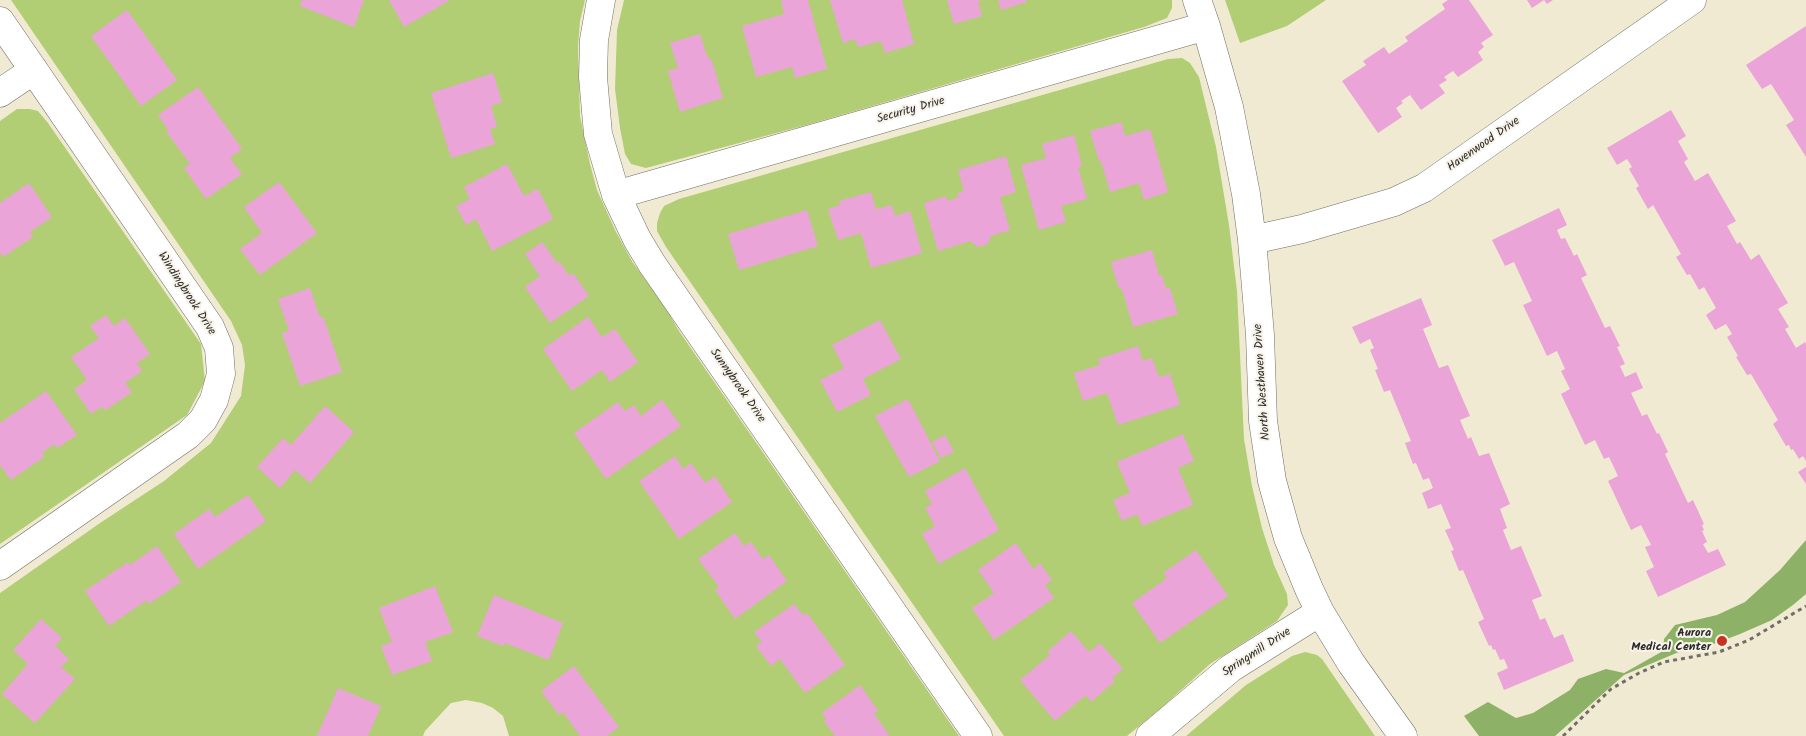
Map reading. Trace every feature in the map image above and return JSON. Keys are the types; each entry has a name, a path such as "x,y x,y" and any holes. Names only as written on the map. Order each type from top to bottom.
{"street":[{"name":"Sunnybrook Drive","path":"600,0 594,40 593,88 598,134 616,196 636,239 978,736"},
{"name":"North Westhaven Drive","path":"1197,0 1229,107 1246,194 1260,335 1263,422 1272,481 1288,538 1320,612 1351,663 1403,736"},
{"name":"Havenwood Drive","path":"1252,240 1302,229 1394,202 1424,188 1692,0"},
{"name":"Windingbrook Drive","path":"0,21 210,327 219,348 221,374 214,400 203,420 188,435 0,566"},
{"name":"Security Drive","path":"616,196 1206,26"},
{"path":"0,93 34,70"},
{"name":"Springmill Drive","path":"1150,736 1231,668 1320,612"}],"path":[{"path":"1563,736 1611,689 1639,673 1664,662 1719,652 1741,643 1806,606"}],"green space":[{"path":"11,0 585,0 580,21 578,46 580,116 597,190 615,230 633,263 662,302 679,331 959,736 509,736 503,716 493,708 482,703 466,700 451,703 425,731 423,736 0,736 0,593 164,481 211,443 241,396 245,365 242,345 231,321"},
{"path":"624,0 1172,0 1172,8 1167,18 1144,27 810,124 646,168 631,164 625,154 620,128 615,89 617,30"},
{"path":"1225,0 1326,0 1287,26 1240,43"},
{"path":"1182,58 1190,63 1199,77 1216,147 1229,225 1237,291 1244,439 1262,528 1274,565 1287,594 1288,605 1277,621 1210,664 1127,736 1004,736 666,247 657,231 657,223 664,206 679,199 1168,59"},
{"path":"17,109 38,111 48,123 201,344 205,381 187,415 0,544 0,121"},
{"path":"1806,540 1806,594 1793,605 1772,620 1740,634 1711,645 1686,649 1624,675 1555,736 1479,736 1464,716 1488,702 1516,718 1533,713 1570,690 1578,679 1606,669 1624,673 1663,651 1664,639 1675,625 1717,615 1745,602 1780,570"},
{"path":"1305,652 1317,655 1322,659 1375,736 1186,736 1246,685 1292,656"}],"building":[{"path":"302,0 364,0 354,27 300,6"},
{"path":"389,0 450,0 404,27"},
{"path":"781,0 808,0 827,69 795,78 792,67 756,77 742,26 784,14"},
{"path":"830,0 902,0 914,44 885,53 881,41 858,47 855,39 843,43"},
{"path":"947,0 983,0 978,2 982,16 954,24"},
{"path":"998,0 1026,0 1027,2 1001,10"},
{"path":"1448,0 1469,0 1493,35 1481,43 1484,47 1478,52 1483,60 1458,77 1453,71 1444,77 1447,80 1439,85 1445,93 1421,110 1410,95 1401,101 1403,103 1396,108 1402,117 1378,133 1342,81 1366,65 1363,61 1384,47 1389,54 1408,41 1405,37 1445,9 1442,4"},
{"path":"1527,0 1544,0 1532,8"},
{"path":"1544,0 1553,0 1547,4"},
{"path":"127,10 177,80 141,106 91,36"},
{"path":"1806,26 1806,157 1786,125 1794,120 1771,84 1762,89 1746,65"},
{"path":"700,34 707,56 712,61 723,98 680,112 668,71 678,68 670,43"},
{"path":"493,73 502,102 491,106 497,127 490,129 495,144 451,158 431,93"},
{"path":"198,87 242,149 230,158 242,174 206,199 184,168 190,164 166,131 168,129 158,115"},
{"path":"1671,110 1686,136 1678,141 1688,159 1684,162 1695,181 1708,173 1736,221 1727,226 1737,244 1740,242 1751,260 1759,254 1788,303 1778,309 1789,327 1785,329 1796,348 1805,342 1806,344 1806,461 1803,456 1799,459 1789,445 1786,446 1773,424 1778,420 1751,374 1747,375 1736,357 1738,356 1727,337 1732,334 1726,324 1715,330 1706,315 1716,308 1704,287 1699,290 1690,274 1687,275 1676,257 1681,254 1653,205 1648,209 1636,188 1639,186 1629,169 1632,167 1627,159 1617,165 1607,148"},
{"path":"1121,122 1125,136 1150,129 1168,192 1144,200 1139,183 1110,192 1090,131"},
{"path":"1074,135 1082,166 1078,167 1087,199 1061,206 1066,222 1039,230 1021,165 1046,158 1042,144"},
{"path":"1006,156 1016,192 1000,197 1010,230 991,236 988,244 978,247 971,241 938,251 924,203 946,196 948,201 959,197 957,193 964,191 958,170"},
{"path":"507,164 524,196 538,189 553,219 492,251 476,219 466,225 456,206 470,199 464,187"},
{"path":"279,182 317,233 260,275 240,249 262,233 244,207"},
{"path":"29,183 52,217 30,232 33,237 3,257 0,252 0,203"},
{"path":"871,192 876,209 892,205 895,216 910,211 922,253 871,268 861,233 838,240 828,209 840,205 839,201"},
{"path":"1559,208 1567,225 1557,230 1561,239 1565,238 1574,256 1577,254 1587,275 1581,278 1605,328 1610,326 1620,346 1617,347 1625,364 1620,366 1625,377 1636,372 1643,388 1631,393 1642,416 1647,414 1657,434 1659,433 1668,452 1665,454 1688,503 1693,500 1704,524 1702,525 1704,530 1702,531 1707,542 1703,544 1708,553 1718,549 1726,565 1658,597 1646,571 1654,567 1645,547 1651,545 1641,525 1631,530 1608,481 1618,476 1609,457 1604,459 1595,440 1585,445 1561,394 1570,389 1561,371 1565,369 1557,351 1547,356 1523,305 1532,301 1514,262 1505,266 1492,240"},
{"path":"807,210 818,246 739,270 728,234"},
{"path":"542,242 558,264 560,262 569,276 573,273 589,296 550,323 525,287 540,276 525,254"},
{"path":"1152,250 1159,276 1162,275 1166,289 1170,288 1178,314 1133,327 1122,289 1119,289 1111,262"},
{"path":"310,288 319,315 324,319 342,372 300,386 282,333 289,331 278,299"},
{"path":"1421,298 1432,325 1423,329 1439,368 1448,365 1470,416 1460,420 1468,439 1471,437 1479,456 1489,453 1510,504 1500,509 1507,528 1503,530 1511,550 1521,546 1542,596 1532,600 1540,620 1545,618 1554,638 1563,634 1574,661 1504,690 1497,673 1508,668 1504,659 1500,660 1495,649 1493,650 1491,645 1489,646 1478,622 1484,619 1463,570 1459,571 1451,551 1454,550 1445,530 1451,528 1441,504 1428,509 1422,493 1433,488 1429,478 1423,480 1416,463 1413,464 1405,443 1411,441 1390,390 1384,392 1375,370 1378,369 1370,350 1374,348 1370,339 1360,344 1352,327"},
{"path":"106,315 114,326 125,318 150,354 137,363 142,371 125,383 132,392 106,410 101,407 91,414 74,389 87,380 71,357 99,338 90,326"},
{"path":"588,317 602,337 615,329 638,362 610,382 602,370 572,391 543,349"},
{"path":"880,320 901,359 863,379 871,395 837,412 820,380 844,368 832,345"},
{"path":"1138,346 1143,361 1152,358 1159,377 1170,374 1180,405 1118,425 1107,393 1083,401 1074,373 1100,365 1098,359"},
{"path":"46,391 77,435 57,448 54,444 42,453 44,457 11,480 0,465 0,423"},
{"path":"908,399 940,461 909,477 875,416"},
{"path":"662,400 681,426 606,479 574,433 618,402 625,411 634,405 641,416"},
{"path":"325,406 354,432 310,483 295,470 280,488 257,467 283,438 291,445"},
{"path":"1183,434 1194,461 1178,468 1193,505 1142,526 1137,514 1122,521 1113,500 1130,493 1117,462"},
{"path":"945,435 954,452 941,458 932,442"},
{"path":"675,456 683,469 691,463 705,483 715,476 732,502 679,539 639,481"},
{"path":"1806,467 1806,484 1798,472"},
{"path":"965,468 999,530 939,564 922,534 935,526 925,508 932,504 925,491"},
{"path":"248,495 266,521 198,569 174,534 209,509 215,517"},
{"path":"735,533 744,546 751,542 763,559 769,555 787,581 735,619 715,590 719,587 698,559"},
{"path":"1016,543 1033,569 1040,563 1052,580 1045,585 1054,598 994,640 972,608 994,593 978,570"},
{"path":"157,546 181,582 149,604 147,600 109,626 85,591 128,562 130,565"},
{"path":"1196,550 1228,596 1160,643 1132,603 1167,578 1163,573"},
{"path":"435,586 453,632 425,642 432,661 392,675 381,646 392,642 379,608"},
{"path":"494,595 563,623 549,660 504,643 503,646 477,636"},
{"path":"794,604 803,615 807,613 845,665 805,693 780,659 771,666 756,646 762,642 754,632"},
{"path":"41,619 62,638 55,646 69,659 61,667 75,679 35,723 2,694 28,664 13,650"},
{"path":"1071,631 1089,652 1100,643 1123,669 1112,678 1115,681 1091,702 1086,695 1055,721 1020,680 1050,655 1047,652"},
{"path":"574,666 619,727 607,736 580,736 563,712 559,715 541,691"},
{"path":"860,685 878,711 874,714 890,736 835,736 824,721 826,719 822,713"},
{"path":"338,688 381,706 368,736 317,736"}],"place":[{"name":"Aurora Medical Center","path":"1722,641"}]}
